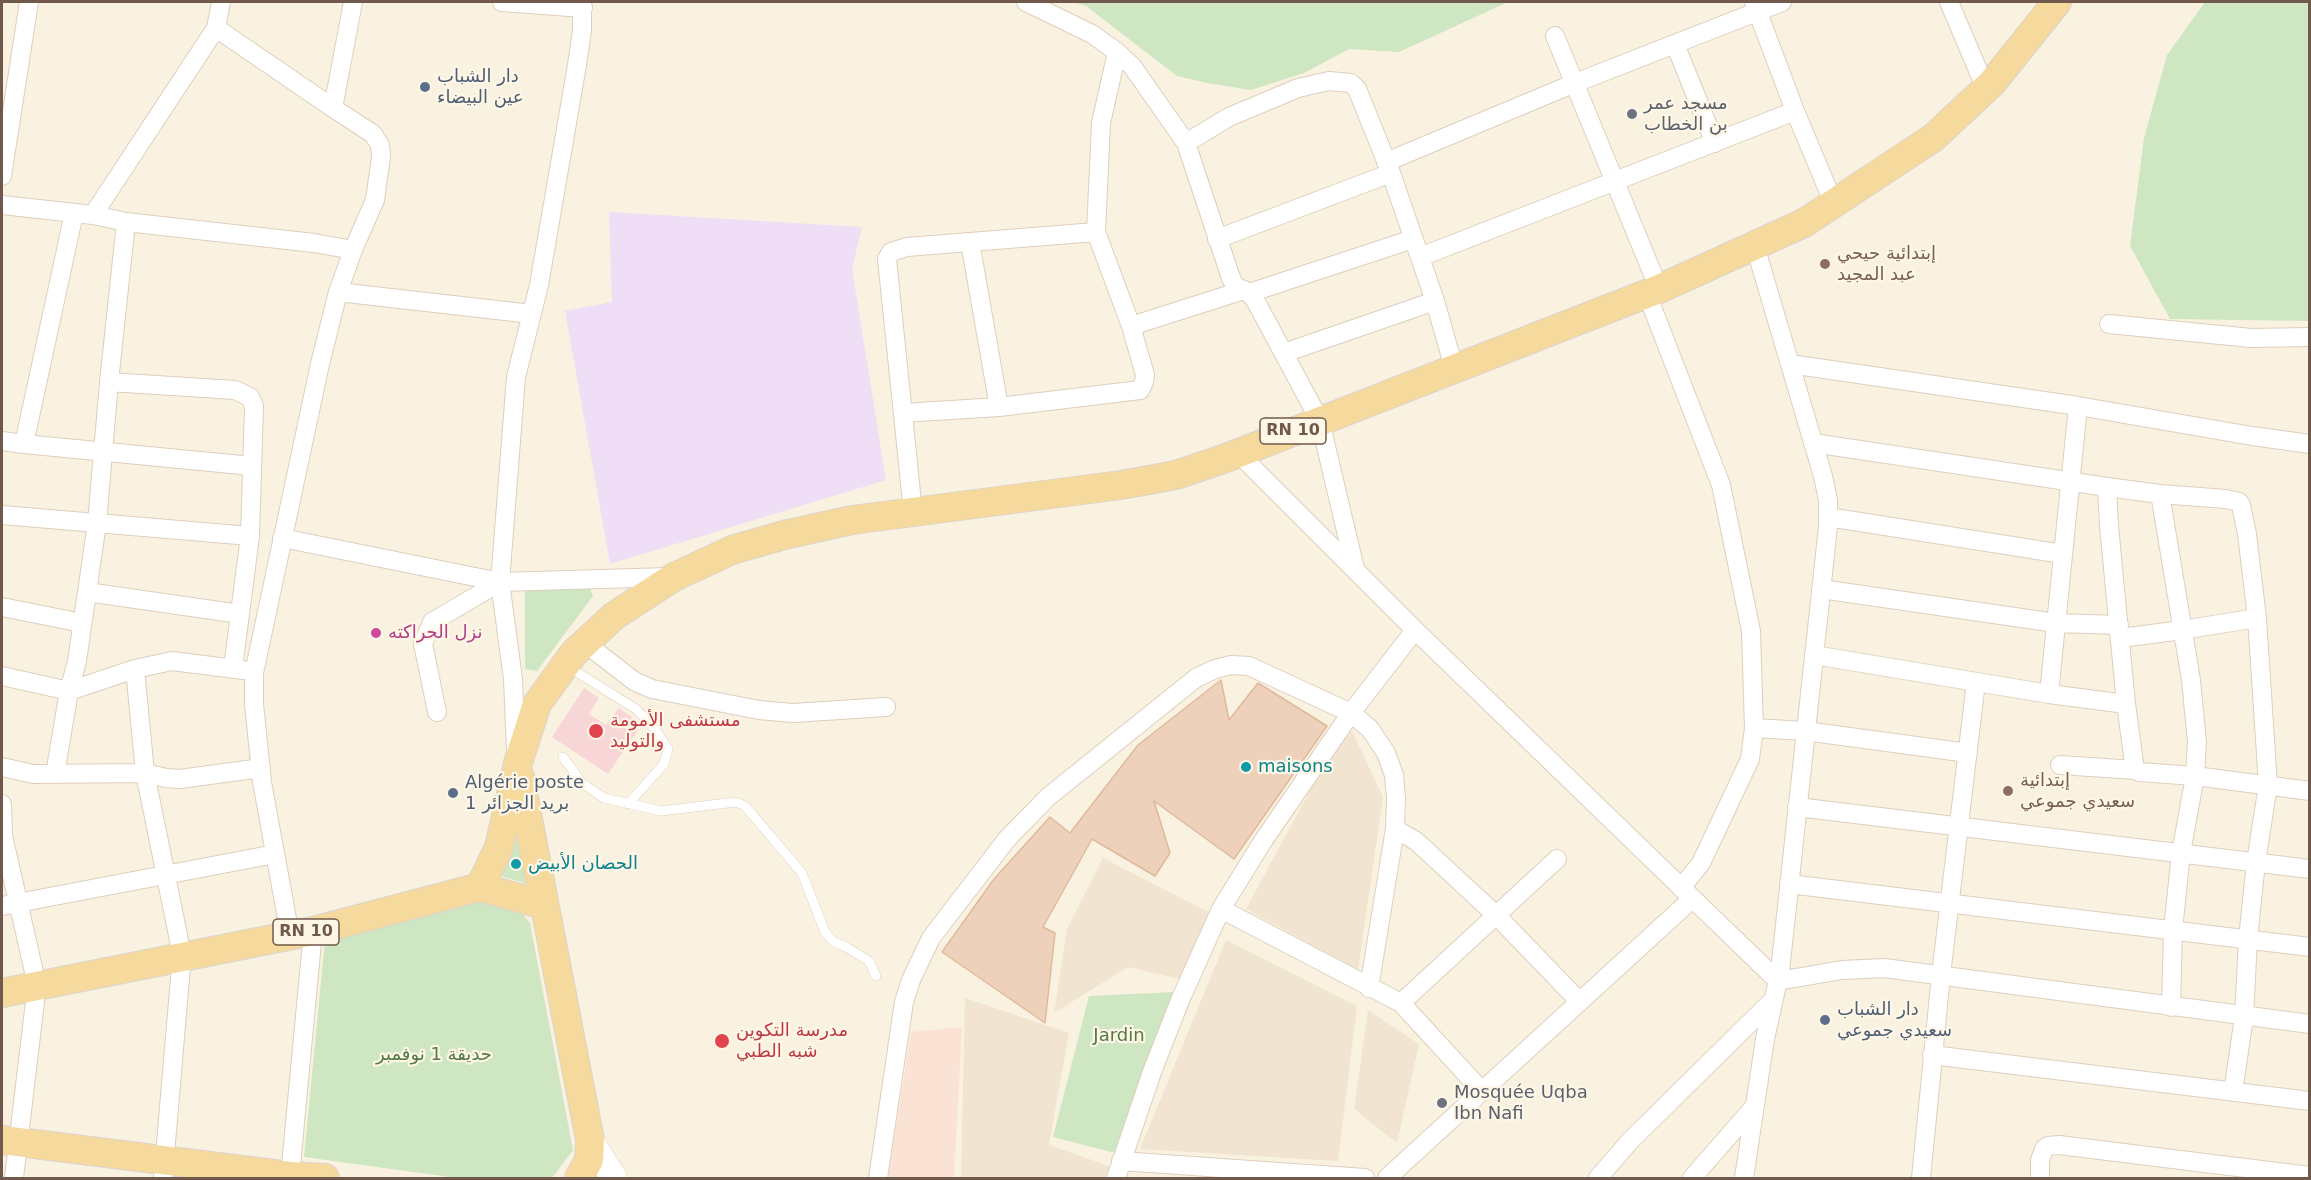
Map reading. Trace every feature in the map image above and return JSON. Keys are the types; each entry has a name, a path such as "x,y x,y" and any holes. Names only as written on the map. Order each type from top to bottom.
{"main road":[{"name":"RN 10","path":"2,993 302,933 480,887 498,847 518,763 537,704 564,665 614,616 674,577 732,550 784,535 852,520 1132,483 1176,475 1653,291 1804,223 1933,138 1986,89 2057,2"},
{"name":"RN 10","path":"518,763 590,1140 589,1160 579,1179"},
{"path":"480,887 544,905"},
{"path":"10,1141 165,1169 326,1179"}],"street":[{"path":"2,176 8,94 29,2"},
{"path":"93,215 216,28 221,2"},
{"path":"333,108 353,2"},
{"path":"502,2 582,5 577,65 539,285 516,377 500,582 513,679 518,763"},
{"path":"1026,2 1092,34 1117,52 1132,66 1186,143 1231,278 1235,286 1247,292 1255,300 1320,421 1356,570"},
{"path":"1217,239 1388,168 1575,83 1675,44 1756,7 1782,2"},
{"path":"1949,2 1986,89"},
{"path":"1756,7 1795,111 1834,204"},
{"path":"216,28 372,134 380,145 380,174 375,200 338,291 320,364 254,673 254,704 261,768 275,854 302,933 290,1176"},
{"path":"1388,1179 1579,1001 1687,893 1746,771 1754,728 1751,631 1721,485 1615,182 1555,36"},
{"path":"1675,44 1715,143"},
{"path":"903,413 999,407 1140,390 1145,375 1131,326 1096,232 1101,123 1117,52"},
{"path":"1186,143 1229,117 1299,88 1329,81 1351,83 1357,89 1388,168 1435,301 1454,368"},
{"path":"1420,257 1795,111"},
{"path":"2,205 93,215 126,222 314,243 353,250"},
{"path":"24,444 74,213"},
{"path":"55,774 69,691 77,661 97,523 126,222"},
{"path":"913,512 887,259 891,252 907,247 1096,232"},
{"path":"1131,326 1413,239"},
{"path":"970,242 999,407"},
{"path":"1744,1179 1765,1039 1778,981 1828,517 1828,500 1813,443 1755,246"},
{"path":"338,291 532,314"},
{"path":"1284,353 1435,301"},
{"path":"2109,324 2251,338 2310,338"},
{"path":"1790,364 2078,406 2310,444"},
{"path":"109,382 243,392 250,397 254,406 250,536 233,668"},
{"path":"2049,694 2078,406"},
{"path":"2,441 252,466"},
{"path":"1813,443 2069,482 2160,494 2226,499 2239,502 2241,505 2247,534 2257,618 2268,785 2256,862 2248,939 2244,1017 2233,1092"},
{"path":"1238,453 1415,630 1778,981"},
{"path":"2107,487 2126,704 2135,770"},
{"path":"2160,494 2191,680 2196,725 2195,776 2181,853 2173,930 2171,1007"},
{"path":"2,515 250,536"},
{"path":"1828,517 2063,554"},
{"path":"282,538 500,582 674,577"},
{"path":"437,712 423,644 432,622 500,582"},
{"path":"1821,589 2120,631 2182,630 2257,618"},
{"path":"87,592 240,614"},
{"path":"2,607 82,623"},
{"path":"1365,1179 1119,1170 1177,1009 1221,909 1263,841 1351,713 1415,630"},
{"path":"585,643 634,681 652,689 759,710 793,713 886,707"},
{"path":"1814,655 2049,694 2126,704"},
{"path":"2,676 69,691 135,669 172,661 233,668 254,673"},
{"path":"878,1179 904,1002 930,938 994,855 1048,797 1196,678 1215,669 1231,665 1250,666 1351,713 1370,729 1386,753 1395,775 1395,829 1369,988"},
{"path":"135,669 145,773 182,956 165,1169"},
{"path":"1920,1179 1949,904 1976,682"},
{"path":"1754,728 1805,731 1968,753"},
{"path":"2060,765 2195,776 2310,791"},
{"path":"2,767 33,774 145,773 165,778 261,768"},
{"path":"2,804 10,905 37,985 10,1141 14,1179"},
{"path":"1797,807 2310,868"},
{"path":"1395,829 1416,841 1497,916 1579,1001"},
{"path":"10,905 275,854"},
{"path":"1401,1002 1557,859"},
{"path":"1789,884 2310,947"},
{"path":"1221,909 1369,988 1401,1002 1481,1090"},
{"path":"1778,981 1842,969 1866,968 1941,975 2310,1024"},
{"path":"1598,1179 1630,1141 1774,999"},
{"path":"1932,1055 2310,1101"},
{"path":"1692,1179 1754,1107"},
{"path":"590,1140 614,1179"},
{"path":"2040,1179 2040,1160 2044,1149 2048,1146 2059,1145 2310,1176"}],"lane":[{"path":"564,665 636,709 655,729 668,749 664,764 628,804"},
{"path":"563,757 582,783 604,798 661,811 736,802 745,806 802,873 825,932 834,942 869,961 876,976"}],"shaded area":[{"path":"609,212 862,227 852,269 886,480 610,564 565,311 612,302"},
{"name":"مستشفى الأمومة والتوليد","path":"584,688 599,698 589,714 606,725 619,708 642,724 608,774 552,737"},
{"path":"1352,731 1383,797 1358,970 1246,909 1320,772"},
{"path":"1103,858 1210,913 1189,981 1128,967 1054,1013 1067,929"},
{"path":"1226,940 1357,1006 1338,1161 1140,1149"},
{"path":"965,998 1069,1033 1049,1145 1109,1166 1106,1178 961,1178"},
{"path":"1368,1010 1419,1044 1397,1143 1354,1109"},
{"path":"962,1027 954,1178 888,1178 911,1032"}],"green space":[{"path":"1074,2 1508,2 1399,52 1349,49 1304,73 1251,90 1177,76 1086,6"},
{"path":"2205,2 2309,2 2309,321 2170,319 2130,246 2144,138 2167,55"},
{"path":"590,588 593,596 537,671 525,669 525,591"},
{"path":"518,827 525,883 501,876"},
{"name":"حديقة 1 نوفمبر","path":"474,900 521,912 530,923 573,1150 552,1178 457,1178 304,1157 325,940"},
{"name":"Jardin","path":"1175,992 1123,1155 1053,1137 1089,996"}],"building":[{"path":"1221,680 1229,720 1258,683 1327,726 1234,859 1154,801 1170,853 1155,876 1092,839 1043,927 1055,933 1045,1023 942,952 994,879 1050,817 1070,833 1138,745"}],"place":[{"name":"دار الشباب عين البيضاء","path":"425,87"},
{"name":"مسجد عمر بن الخطاب","path":"1632,114"},
{"name":"إبتدائية حيحي عبد المجيد","path":"1825,264"},
{"name":"نزل الحراكته","path":"376,633"},
{"name":"مستشفى الأمومة والتوليد","path":"596,731"},
{"name":"maisons","path":"1246,767"},
{"name":"إبتدائية سعيدي جموعي","path":"2008,791"},
{"name":"Algérie poste 1 بريد الجزائر","path":"453,793"},
{"name":"الحصان الأبيض","path":"516,864"},
{"name":"دار الشباب سعيدي جموعي","path":"1825,1020"},
{"name":"مدرسة التكوين شبه الطبي","path":"722,1041"},
{"name":"Mosquée Uqba Ibn Nafi","path":"1442,1103"}]}
